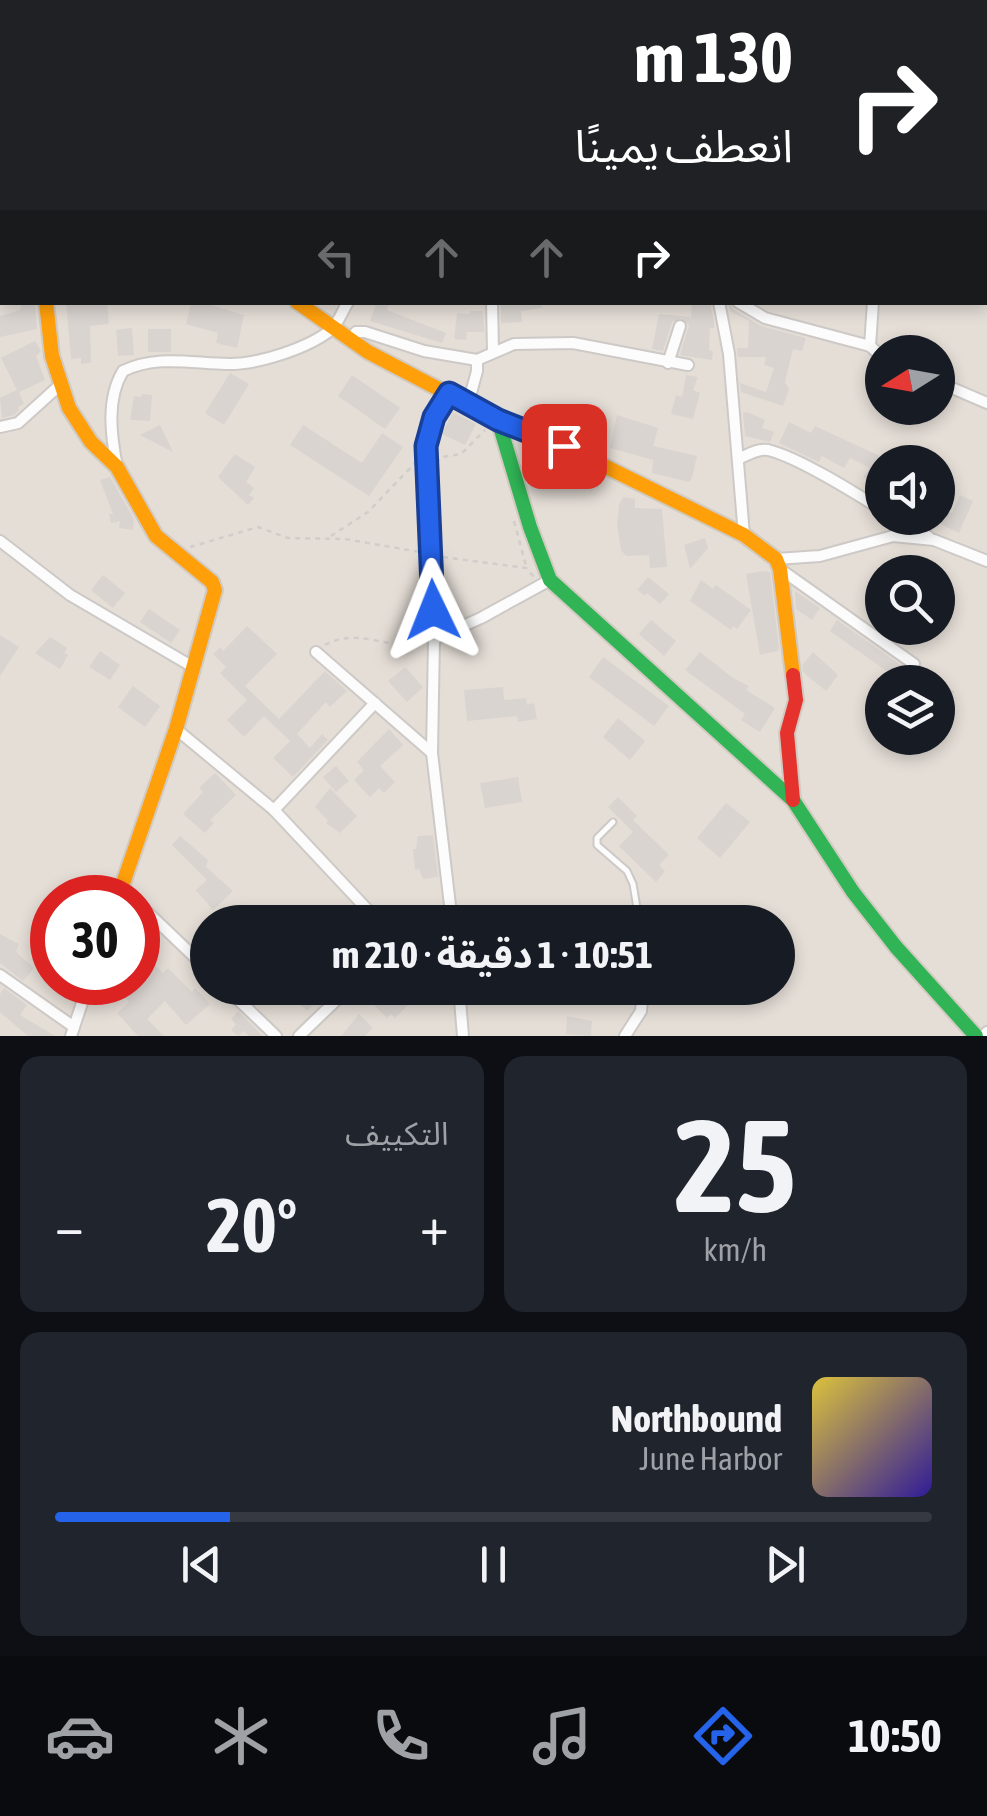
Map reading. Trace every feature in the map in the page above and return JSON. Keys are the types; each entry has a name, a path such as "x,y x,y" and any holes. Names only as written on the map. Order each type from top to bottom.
{"street":[{"path":"46,305 52,356 69,408 91,442 117,467"},
{"path":"301,305 350,340 491,417 564,446 744,535 914,664"},
{"path":"134,875 215,590 212,582 148,525 117,467 112,441 113,395 123,371 181,359 218,364 254,362 286,352 333,328 346,305"},
{"path":"492,305 494,352"},
{"path":"720,305 728,354 744,535"},
{"path":"744,305 776,321 865,345"},
{"path":"871,335 873,305"},
{"path":"668,363 680,326"},
{"path":"350,340 360,332 424,351 477,360 514,344 574,344 688,365"},
{"path":"468,404 477,360"},
{"path":"0,427 18,423 61,384"},
{"path":"955,389 987,403"},
{"path":"449,393 434,417 426,446 434,639 432,753 450,905"},
{"path":"491,417 546,583 793,800 853,892 896,947 976,1036"},
{"path":"738,459 769,450 865,500"},
{"path":"925,535 987,561"},
{"path":"778,564 893,536 934,540"},
{"path":"0,541 70,595 193,668"},
{"path":"778,564 796,700 787,733 793,800"},
{"path":"434,639 546,583"},
{"path":"316,652 432,753"},
{"path":"274,810 376,703"},
{"path":"176,729 274,810 363,905"},
{"path":"160,926 190,953"},
{"path":"0,975 73,1032 82,1005"},
{"path":"244,1005 276,1036"},
{"path":"298,1036 331,1005"},
{"path":"460,1005 463,1036"},
{"path":"624,1036 641,1005"}],"lane":[{"path":"613,822 598,838 597,845 627,871 636,905"}],"path":[{"path":"428,471 442,458 461,454 486,428 491,417"},
{"path":"330,538 387,495 426,446"},
{"path":"175,552 258,527 288,538 330,538 431,553 457,561 526,568 546,583"},
{"path":"316,652 337,638 352,635 412,646 434,639"}],"shaded area":[{"path":"0,305 987,305 987,1036 0,1036"}],"building":[{"path":"21,305 35,305 37,329 0,337 0,316 20,310"},
{"path":"66,305 107,305 109,324 90,326 91,363 71,359"},
{"path":"191,305 211,305 244,315 237,348 216,343 218,333 186,324"},
{"path":"376,305 388,305 387,310 446,333 442,343 370,321"},
{"path":"501,305 542,305 521,311 522,322 501,323"},
{"path":"692,305 711,305 712,360 680,355 689,325 682,318 672,322 663,351 652,349 659,314 691,317"},
{"path":"729,305 761,326 806,338 802,351 793,349 783,406 741,392 740,383 766,392 774,368 764,365 766,357 738,357 737,348 748,348 749,321 730,311"},
{"path":"483,311 484,332 467,332 466,340 454,339 457,313"},
{"path":"132,328 134,355 118,356 116,330"},
{"path":"148,329 171,329 171,352 148,352"},
{"path":"35,341 41,351 36,356 45,380 19,392 24,404 14,415 2,418 0,398 17,390 1,358"},
{"path":"230,373 249,384 224,425 205,413"},
{"path":"352,375 400,408 385,429 338,396"},
{"path":"686,375 698,377 693,390 700,393 693,419 671,414 676,395 682,397"},
{"path":"152,395 150,421 130,420 134,396"},
{"path":"453,412 476,424 465,445 442,434"},
{"path":"743,413 765,420 762,428 774,432 770,442 745,436"},
{"path":"617,415 658,428 653,446 697,456 689,482 652,473 653,460 610,448"},
{"path":"789,422 811,433 815,426 865,449 865,466 850,458 844,468 822,456 819,462 779,443"},
{"path":"160,425 173,452 140,435"},
{"path":"303,425 362,463 382,433 403,447 369,496 290,445"},
{"path":"235,454 255,467 246,482 254,488 249,495 254,498 248,505 218,477"},
{"path":"110,477 134,519 133,530 119,528 120,521 111,523 109,514 113,514 100,480"},
{"path":"960,495 973,501 959,533 955,531 955,506"},
{"path":"623,497 635,499 635,508 662,509 667,567 650,568 649,555 626,556 621,550 617,525"},
{"path":"705,538 708,548 690,569 684,545"},
{"path":"770,572 779,648 760,655 746,574"},
{"path":"103,575 125,593 113,608 91,590"},
{"path":"648,577 669,594 660,604 637,590"},
{"path":"701,580 713,589 716,585 751,610 737,629 733,626 731,630 690,601"},
{"path":"795,591 820,608 812,620 796,609"},
{"path":"149,609 180,630 171,643 140,622"},
{"path":"651,620 676,641 664,656 639,634"},
{"path":"837,620 865,640 865,645 872,645 901,665 878,665 830,631"},
{"path":"247,626 277,654 245,686 279,719 325,671 347,691 330,707 326,702 297,734 310,748 322,734 328,740 293,777 273,758 290,741 264,716 244,737 227,720 247,700 220,673 226,667 213,654 220,647 223,651"},
{"path":"0,635 19,647 0,676"},
{"path":"50,637 67,648 64,653 68,655 60,669 35,653"},
{"path":"100,651 120,665 110,680 89,667"},
{"path":"700,652 775,708 760,732 741,720 745,714 685,670"},
{"path":"813,652 838,675 826,691 803,672 802,665"},
{"path":"603,657 669,706 654,726 589,677"},
{"path":"405,667 423,687 407,702 388,681"},
{"path":"133,686 160,706 145,727 118,707"},
{"path":"503,687 504,700 526,698 527,705 534,703 537,719 518,722 517,716 467,721 464,690"},
{"path":"618,718 645,741 630,760 603,737"},
{"path":"389,729 403,745 380,766 395,782 384,793 379,788 370,797 354,780 364,770 357,762"},
{"path":"336,766 349,781 336,792 323,777"},
{"path":"215,773 236,795 210,820 214,823 205,833 183,814 203,792 199,788"},
{"path":"518,777 522,802 485,808 480,783"},
{"path":"330,788 357,816 340,833 326,823 315,807"},
{"path":"618,797 637,816 633,820 669,855 659,865 665,871 656,882 619,846 633,832 608,807"},
{"path":"726,803 750,822 720,858 697,838"},
{"path":"433,835 438,877 423,879 419,869 415,870 413,849 418,836"},
{"path":"180,836 208,860 206,867 233,891 218,905 209,905 196,890 207,880 172,845"},
{"path":"0,934 19,944 16,952 30,964 30,973 23,981 0,963"},
{"path":"168,968 190,990 190,1005 209,1005 186,1025 165,1001 147,1019 164,1036 138,1036 117,1013 126,1005 160,1005 160,970 163,973"},
{"path":"4,988 27,1005 20,1015 55,1036 28,1036 0,1012"},
{"path":"374,1005 408,1005 395,1018 391,1014 387,1018"},
{"path":"238,1011 263,1036 249,1036 244,1031 238,1036 231,1030 236,1024 231,1019"},
{"path":"359,1014 373,1028 365,1036 341,1036"},
{"path":"567,1016 592,1021 591,1036 566,1034"}],"traffic: fast":[{"path":"498,420 550,580 793,800 853,892 896,947 976,1036"}],"traffic: slow":[{"path":"46,305 52,356 69,408 91,442 117,467 156,536 212,582 215,590 176,729 126,875"},
{"path":"301,305 368,352 498,420 564,446 744,535 776,559 793,675"}],"traffic: jam":[{"path":"793,675 796,700 787,733 793,800"}],"route":[{"path":"433,610 426,446 434,417 449,393 498,420 564,446"}]}
